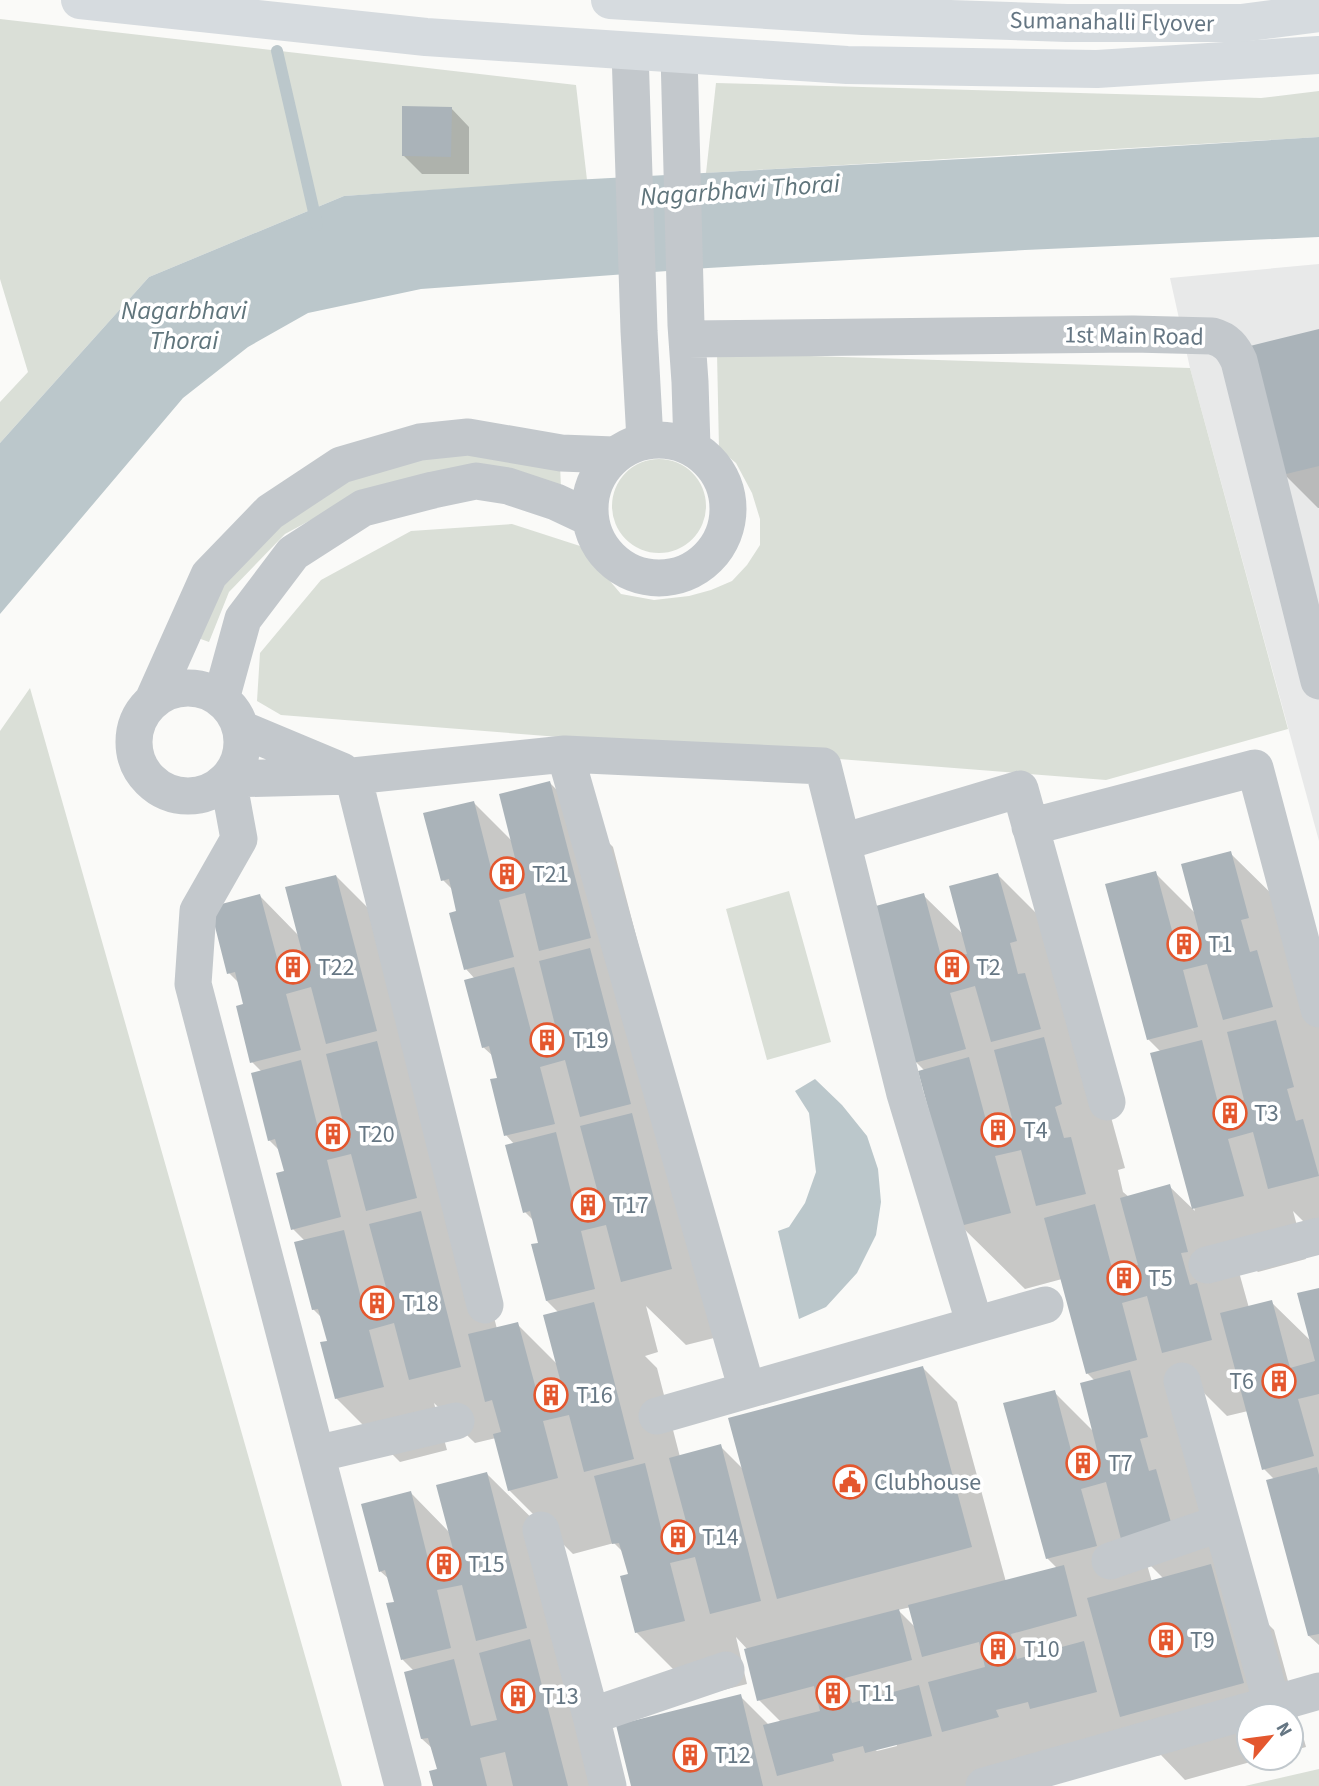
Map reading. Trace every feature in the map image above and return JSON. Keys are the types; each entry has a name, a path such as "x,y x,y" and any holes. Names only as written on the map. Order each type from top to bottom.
{"main road":[{"path":"80,0 426,37 630,51 679,69 847,65 1097,69 1319,55"},
{"name":"Sumanahalli Flyover","path":"610,0 863,16 1066,23 1241,23 1319,13"}],"street":[{"path":"154,698 170,690 188,687 206,690 221,699 233,712 240,729 242,747 237,764 228,779 213,790 197,796 178,795 161,789 148,778 138,763 133,745 135,728 142,711 154,698 209,575 270,512 341,465 421,442 468,437 561,453 630,448 661,439 692,447 710,462 723,482 729,505 725,528 715,550 699,566 678,576 654,578 632,572 611,559 597,540 590,518 591,495 599,473 630,448 639,331 630,51"},
{"path":"679,69 692,447"},
{"name":"1st Main Road","path":"687,332 1133,334 1220,338 1234,350 1239,361 1319,681"},
{"path":"221,699 243,619 251,608 293,553 363,508 475,481 508,486 555,502 590,518"},
{"path":"240,729 353,776"},
{"path":"228,779 353,776 565,754 823,766 905,1094 975,1325"},
{"path":"565,754 747,1390"},
{"path":"1030,827 1255,768 1319,1009"},
{"path":"353,776 485,1304"},
{"path":"228,779 239,839 198,911 193,984 403,1786"},
{"path":"843,842 1020,789 1107,1102"},
{"path":"1207,1265 1319,1236"},
{"path":"657,1416 1045,1305"},
{"path":"1182,1381 1271,1702"},
{"path":"316,1454 457,1422"},
{"path":"1110,1561 1221,1523"},
{"path":"541,1530 608,1786"},
{"path":"591,1716 726,1670"},
{"path":"1279,1702 1319,1691"},
{"path":"984,1786 1235,1715"}],"shaded area":[{"path":"0,19 576,85 587,180 344,196 149,277 0,443 0,402 28,372 0,279"},
{"path":"716,83 1261,98 1319,91 1319,137 706,173"},
{"path":"1319,264 1319,841 1190,368 1170,278"},
{"path":"717,353 1190,368 1288,729 1106,780 281,715 257,701 260,653 321,580 411,531 512,524 580,546 621,594 654,600 689,596 732,581 760,545 760,519 752,493 736,463 719,449"},
{"path":"472,451 560,464 561,489 357,495 285,534 229,592 209,642 198,638 220,582 278,521 350,479 424,457"},
{"path":"650,459 668,459 693,472 703,488 706,506 703,524 693,540 668,553 650,553 625,540 612,515 612,497 625,472"},
{"path":"30,688 342,1786 0,1786 0,731"},
{"path":"789,891 831,1042 767,1060 726,909"},
{"path":"1319,1769 1319,1786 1245,1786"}],"water":[{"name":"Nagarbhavi Thorai","path":"1319,137 1319,237 708,268 421,289 308,313 248,347 183,398 0,614 0,443 149,277 344,196 555,181"},
{"path":"815,1079 842,1105 867,1136 878,1169 881,1202 876,1235 857,1273 826,1307 799,1319 778,1231 789,1227 805,1203 816,1172 809,1113 795,1091"}],"building":[{"path":"402,106 452,107 451,157 402,156"},
{"path":"1319,329 1319,466 1282,475 1250,346"},
{"name":"T21","path":"550,781 591,938 539,951 525,893 499,900 514,957 464,970 449,913 456,911 449,879 441,881 423,813 474,801 491,868 516,862 499,794"},
{"name":"T1","path":"1231,851 1249,918 1241,920 1250,952 1257,950 1273,1007 1223,1020 1207,964 1183,970 1198,1027 1147,1040 1105,884 1156,871 1174,938 1199,932 1181,864"},
{"name":"T2","path":"998,873 1017,941 1010,943 1018,974 1025,973 1041,1029 991,1042 975,986 950,993 966,1049 914,1063 872,907 924,893 942,960 967,954 949,886"},
{"name":"T22","path":"336,875 377,1031 326,1044 311,987 286,994 301,1050 250,1063 236,1006 243,1004 235,972 227,974 210,907 260,894 278,962 303,956 285,887"},
{"name":"T19","path":"590,948 631,1104 580,1117 565,1060 540,1067 555,1124 504,1136 490,1079 497,1078 489,1046 482,1048 464,980 514,967 532,1035 556,1029 539,961"},
{"name":"T3","path":"1276,1020 1294,1087 1287,1089 1296,1121 1303,1119 1319,1176 1268,1189 1253,1132 1228,1139 1244,1196 1192,1209 1150,1053 1202,1040 1219,1107 1244,1100 1227,1032"},
{"name":"T4","path":"1044,1037 1062,1104 1055,1107 1064,1138 1071,1137 1086,1194 1036,1206 1021,1150 995,1156 1011,1213 960,1226 918,1071 969,1057 987,1124 1012,1118 994,1050"},
{"name":"T20","path":"377,1041 417,1198 366,1211 351,1154 327,1160 341,1217 291,1230 276,1173 284,1171 275,1139 268,1141 251,1073 301,1060 318,1128 343,1122 326,1054"},
{"name":"T17","path":"632,1113 672,1269 621,1282 606,1225 581,1231 595,1289 546,1301 531,1244 538,1243 530,1211 523,1213 505,1145 556,1132 573,1200 598,1193 580,1126"},
{"name":"T5","path":"1170,1184 1188,1252 1181,1253 1190,1285 1197,1283 1212,1340 1162,1353 1147,1296 1122,1303 1137,1360 1086,1374 1044,1218 1095,1204 1113,1272 1138,1265 1120,1198"},
{"name":"T18","path":"421,1211 461,1367 409,1380 394,1323 369,1330 384,1387 335,1399 320,1342 327,1341 318,1309 312,1310 294,1242 344,1230 361,1298 387,1291 369,1224"},
{"name":"T6","path":"1319,1288 1319,1394 1298,1399 1314,1456 1262,1470 1220,1313 1272,1300 1290,1368 1315,1361 1297,1293"},
{"name":"T16","path":"594,1302 634,1459 584,1472 569,1415 543,1421 558,1478 508,1491 493,1434 501,1432 492,1400 485,1402 468,1334 518,1322 536,1389 561,1383 543,1315"},
{"name":"Clubhouse","path":"923,1366 972,1547 777,1599 728,1418"},
{"name":"T7","path":"1130,1370 1148,1437 1140,1439 1149,1471 1156,1469 1172,1526 1121,1539 1106,1482 1081,1489 1097,1546 1046,1559 1003,1403 1055,1390 1073,1458 1097,1450 1080,1383"},
{"name":"T14","path":"721,1444 761,1601 710,1614 695,1557 670,1563 685,1621 635,1633 620,1576 628,1574 619,1543 612,1544 594,1476 645,1463 662,1532 687,1525 669,1458"},
{"path":"1317,1467 1319,1634 1308,1636 1266,1480"},
{"name":"T15","path":"487,1472 527,1628 476,1641 462,1585 437,1590 451,1648 401,1660 386,1603 394,1602 385,1570 379,1572 361,1504 411,1491 428,1559 454,1553 436,1485"},
{"name":"T9","path":"1211,1564 1244,1683 1120,1717 1087,1598"},
{"name":"T10","path":"1064,1565 1077,1616 1011,1634 1017,1659 1084,1641 1097,1692 1030,1709 1028,1702 996,1710 999,1717 942,1732 928,1682 985,1667 979,1642 922,1657 908,1605"},
{"name":"T11","path":"899,1609 912,1660 845,1678 852,1703 919,1685 932,1736 865,1753 863,1746 832,1754 834,1761 777,1776 763,1725 820,1711 814,1686 757,1701 744,1649"},
{"name":"T13","path":"530,1639 568,1786 513,1786 505,1752 480,1758 487,1786 433,1786 429,1771 437,1769 428,1738 421,1739 404,1672 454,1659 471,1726 497,1720 479,1653"},
{"name":"T12","path":"741,1694 763,1786 631,1786 616,1725"}],"waterway":[{"path":"277,51 317,225"}],"place":[{"name":"T21","path":"507,874"},
{"name":"T1","path":"1184,944"},
{"name":"T22","path":"293,967"},
{"name":"T2","path":"952,967"},
{"name":"T19","path":"547,1040"},
{"name":"T3","path":"1230,1113"},
{"name":"T4","path":"998,1130"},
{"name":"T20","path":"333,1134"},
{"name":"T17","path":"588,1205"},
{"name":"T5","path":"1124,1278"},
{"name":"T18","path":"377,1303"},
{"name":"T6","path":"1279,1381"},
{"name":"T16","path":"551,1395"},
{"name":"T7","path":"1083,1463"},
{"name":"Clubhouse","path":"850,1482"},
{"name":"T14","path":"678,1537"},
{"name":"T15","path":"444,1564"},
{"name":"T9","path":"1166,1640"},
{"name":"T10","path":"998,1649"},
{"name":"T11","path":"833,1693"},
{"name":"T13","path":"518,1696"},
{"name":"T12","path":"690,1755"}]}
